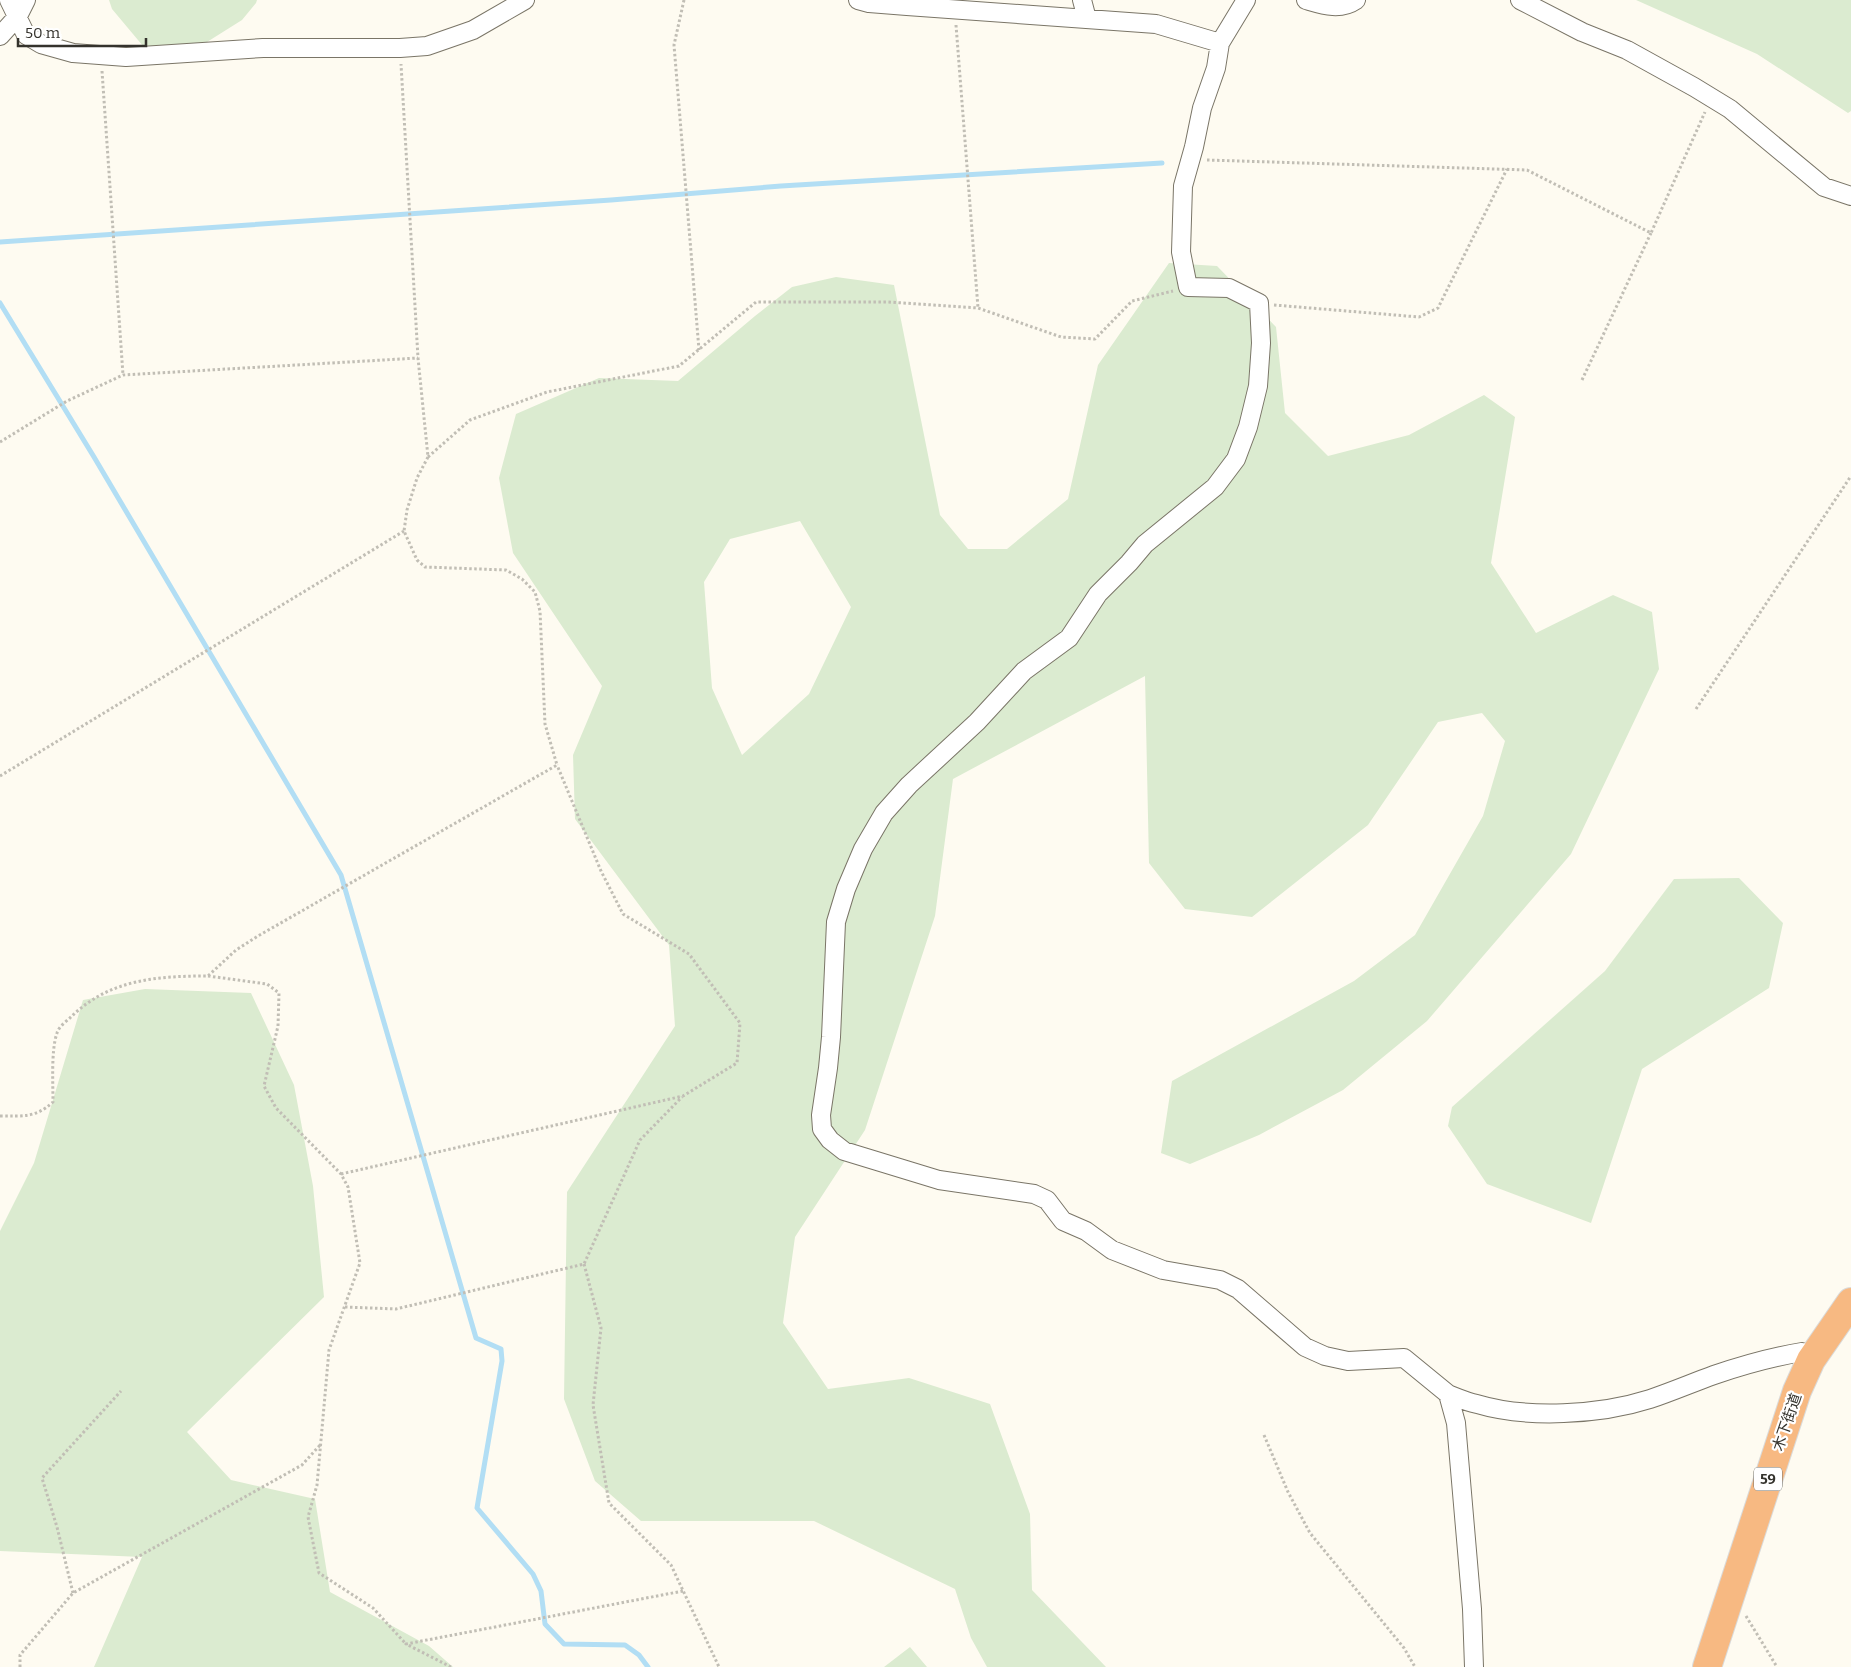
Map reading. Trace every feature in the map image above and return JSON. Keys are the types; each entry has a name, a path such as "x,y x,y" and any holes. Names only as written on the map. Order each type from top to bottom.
{"main road":[{"name":"木下街道","path":"1707,1667 1797,1391 1811,1360 1851,1302"}],"street":[{"path":"9,0 26,34 42,44 73,53 126,57 263,48 400,48 427,46 473,30 525,0"},
{"path":"0,36 18,16 26,0"},
{"path":"858,0 869,3 1156,24 1220,43"},
{"path":"1082,0 1087,19"},
{"path":"1246,0 1220,43 1216,68 1202,108 1183,186 1182,252 1188,287 1229,288 1259,303 1261,343 1258,386 1248,427 1236,459 1215,487 1145,544 1098,594 1069,638 1024,671 977,722 909,785 884,813 863,849 846,889 836,922 831,1037 821,1115 822,1129 830,1140 844,1151 872,1160 939,1180 1025,1192 1040,1197 1047,1200 1063,1221 1086,1231 1112,1250 1163,1270 1220,1280 1238,1289 1306,1347 1325,1356 1348,1361 1404,1358 1448,1394 1478,1405 1526,1413 1560,1414 1598,1410 1648,1400 1715,1375 1774,1357 1802,1352 1811,1360"},
{"path":"1306,0 1328,7 1350,4 1356,0"},
{"path":"1520,0 1582,32 1627,50 1711,97 1730,109 1824,187 1851,196"},
{"path":"1448,1394 1456,1423 1472,1609 1474,1667"}],"path":[{"path":"684,0 674,45 699,350"},
{"path":"954,9 978,308"},
{"path":"400,48 418,358 428,457"},
{"path":"101,55 123,375"},
{"path":"1582,380 1651,233 1711,97"},
{"path":"1191,159 1527,170 1651,233"},
{"path":"1259,303 1419,317 1438,308 1507,169"},
{"path":"719,1667 671,1564 610,1503 593,1405 602,1328 584,1264 640,1140 683,1096 737,1063 740,1023 689,954 623,914 602,871 557,765 545,724 540,611 535,592 522,579 506,570 426,567 418,560 404,531 407,510 418,478 428,457 470,420 547,392 679,366 756,302 888,302 978,308 1061,337 1095,339 1132,301 1188,287"},
{"path":"0,442 67,401 123,375 418,358"},
{"path":"1696,709 1851,476"},
{"path":"0,776 404,531"},
{"path":"208,976 236,950 258,936 557,765"},
{"path":"0,1116 34,1115 45,1110 53,1102 54,1040 58,1030 80,1009 111,989 135,981 172,976 208,976 267,984 279,994 278,1026 264,1086 276,1108 341,1174 348,1188 360,1263 329,1350 317,1485 308,1517 319,1573 373,1608 406,1644 451,1667"},
{"path":"341,1174 683,1096"},
{"path":"344,1306 396,1309 584,1264"},
{"path":"73,1593 57,1527 42,1478 121,1391"},
{"path":"1264,1435 1288,1492 1310,1533 1404,1648 1415,1667"},
{"path":"20,1667 20,1655 73,1593 302,1465 321,1444"},
{"path":"406,1644 683,1591"},
{"path":"1731,1592 1777,1667"}],"green space":[{"path":"109,0 257,0 242,20 207,42 175,53 143,46 112,9"},
{"path":"1636,0 1851,0 1851,111 1848,113 1757,54"},
{"path":"1169,263 1217,266 1276,327 1285,413 1328,456 1409,435 1484,395 1515,417 1491,563 1536,633 1613,595 1652,612 1659,669 1571,854 1427,1021 1343,1090 1259,1135 1190,1164 1161,1153 1172,1081 1354,981 1415,935 1483,816 1505,741 1482,713 1438,722 1368,825 1252,917 1185,909 1149,863 1145,676 953,779 935,916 865,1130 795,1237 783,1323 828,1389 909,1378 990,1404 1030,1514 1032,1590 1106,1667 987,1667 971,1638 955,1589 814,1521 641,1521 595,1481 564,1399 567,1192 675,1026 669,945 575,819 573,755 602,686 513,553 499,478 516,414 599,378 678,381 792,287 836,277 894,285 940,515 968,549 1007,549 1068,499 1098,365","holes":["800,521 851,607 809,694 742,755 712,688 704,582 730,539"]},
{"path":"1739,878 1783,923 1769,988 1642,1069 1591,1223 1487,1184 1448,1126 1452,1107 1605,971 1674,879"},
{"path":"145,989 251,993 294,1085 313,1186 324,1297 187,1432 231,1480 315,1499 330,1592 429,1646 453,1667 94,1667 142,1557 0,1551 0,1231 34,1163 83,1000"},
{"path":"910,1647 927,1667 884,1667"}],"waterway":[{"path":"0,242 611,200 781,186 1162,163"},
{"path":"0,303 94,457 341,875 476,1338 501,1349 502,1361 477,1508 533,1574 541,1591 545,1624 564,1644 625,1645 639,1655 648,1667"}]}
